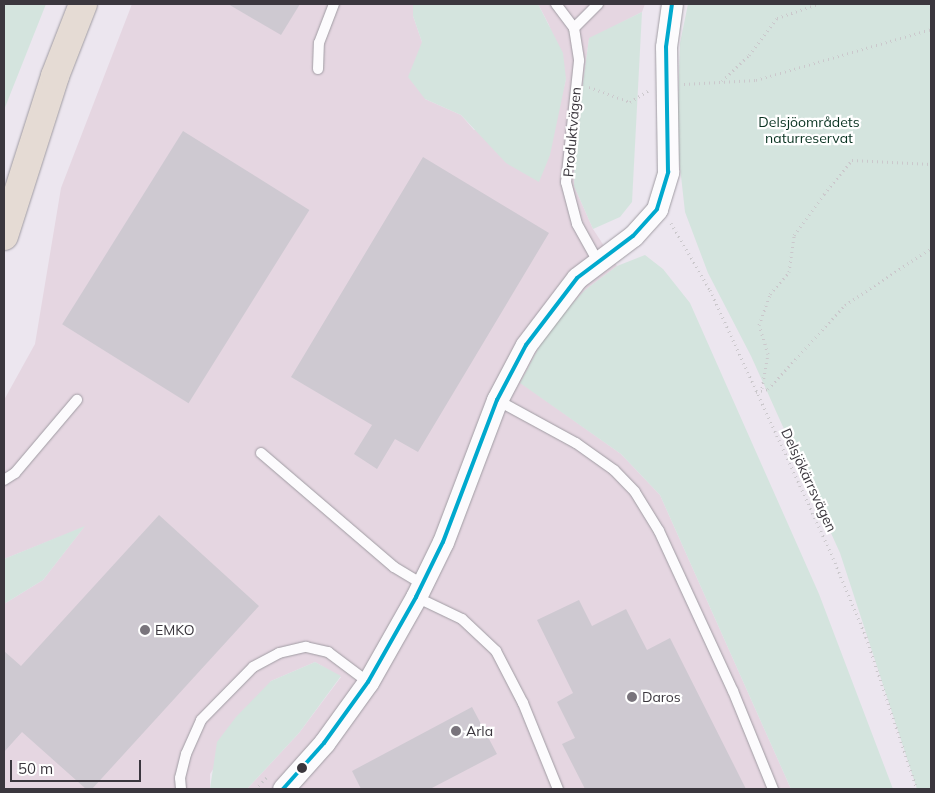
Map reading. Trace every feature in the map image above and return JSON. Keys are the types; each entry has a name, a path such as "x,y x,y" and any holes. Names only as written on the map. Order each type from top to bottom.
{"highway":[{"path":"4,236 55,76 83,4"}],"street":[{"path":"283,789 324,743 368,682 419,590 444,542 497,400 526,345 577,278 597,260 633,236 657,208 668,172 666,46 672,4"}],"lane":[{"path":"318,69 319,43 334,4"},
{"name":"Produktvägen","path":"556,4 574,28 579,61 566,182 577,224 597,260"},
{"path":"574,28 598,4"},
{"path":"4,480 15,473 77,400"},
{"path":"497,400 576,443 614,470 636,492 659,531 733,690 772,789"},
{"path":"262,453 419,590 462,619 496,651 523,703 558,789"},
{"path":"182,789 180,778 186,754 201,720 253,667 279,653 306,647 328,652 368,682"}],"path":[{"path":"722,82 749,55 777,18 818,4"},
{"path":"576,83 630,102 655,86 756,80 931,29"},
{"path":"762,388 768,354 759,325 770,294 789,272 794,235 824,194 852,160 931,164"},
{"name":"Delsjökärrsvägen","path":"657,208 667,217 695,261 866,637 917,789"},
{"path":"756,392 762,388 768,389 845,305 931,248"}],"shaded area":[{"path":"132,4 413,4 413,16 422,42 425,99 461,115 474,130 559,107 566,79 549,25 538,4 645,4 642,12 589,39 575,144 574,186 593,229 617,266 585,290 521,383 621,454 660,495 791,789 247,789 299,733 341,677 315,662 271,681 210,774 210,789 4,789 4,604 43,580 84,527 4,559 4,400 35,344 61,188"}],"green space":[{"path":"4,4 46,4 4,110"},
{"path":"413,4 538,4 563,53 566,79 550,155 539,182 506,163 461,115 425,99 408,77 422,42 413,16"},
{"name":"Delsjöområdets naturreservat","path":"688,4 931,4 931,789 917,789 840,553 751,356 708,273 685,212 677,140 680,43"},
{"path":"642,12 632,202 620,217 593,229 574,186 575,144 589,38"},
{"path":"645,255 663,269 690,303 819,594 893,789 791,789 660,495 621,454 520,383 548,330 585,290 617,266"},
{"path":"85,526 43,580 4,604 4,559"},
{"path":"315,662 341,676 299,733 247,789 210,789 217,742 236,717 271,681"}],"building":[{"path":"228,4 300,4 281,35"},
{"path":"183,131 309,210 189,403 62,324"},
{"path":"423,157 549,233 418,452 395,439 377,469 354,454 372,425 291,377"},
{"name":"EMKO","path":"159,515 259,606 92,789 86,789 22,732 4,752 4,651 21,666"},
{"name":"Daros","path":"579,600 592,626 626,609 647,650 670,638 746,789 585,789 562,744 575,738 557,702 573,693 537,620"},
{"name":"Arla","path":"472,707 497,754 430,789 361,789 352,771"}],"transit line":[{"path":"283,789 324,743 368,682 416,597 443,542 497,400 526,345 577,278 633,236 657,209 668,172 666,47 672,4"}],"place":[{"name":"EMKO","path":"145,630"},
{"name":"Daros","path":"632,697"},
{"name":"Arla","path":"456,731"}]}
